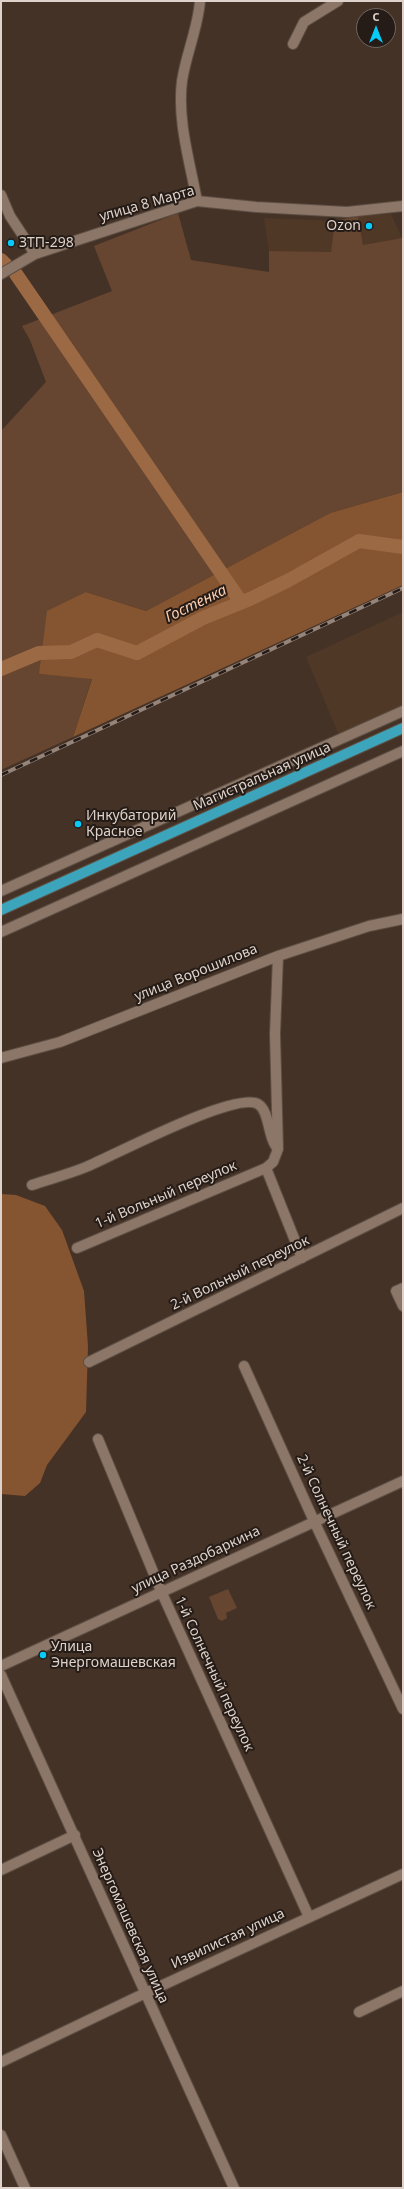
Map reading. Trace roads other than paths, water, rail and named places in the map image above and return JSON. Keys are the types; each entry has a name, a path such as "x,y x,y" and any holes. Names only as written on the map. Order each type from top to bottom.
{"main road":[{"name":"Магистральная улица","path":"1,910 403,728"}],"street":[{"path":"197,201 181,118 180,102 185,59 199,17 200,1"},
{"path":"292,44 304,22 338,1"},
{"path":"2,200 10,216 35,254"},
{"name":"улица 8 Марта","path":"1,274 35,254 197,201 256,207 347,212 403,206"},
{"path":"1,890 403,711"},
{"path":"1,932 403,751"},
{"name":"улица Ворошилова","path":"1,1058 60,1042 278,956 369,926 403,919"},
{"path":"278,956 276,969 275,1034 278,1149 273,1162 266,1168 302,1258"},
{"path":"32,1185 86,1167 191,1119 238,1102 256,1103 264,1108 272,1143 278,1149"},
{"name":"1-й Вольный переулок","path":"77,1248 266,1168"},
{"name":"2-й Вольный переулок","path":"89,1362 403,1208"},
{"path":"399,1289 403,1306"},
{"name":"2-й Солнечный переулок","path":"244,1366 314,1521 403,1709"},
{"name":"1-й Солнечный переулок","path":"98,1439 161,1591 309,1917"},
{"name":"улица Раздобаркина","path":"1,1666 161,1591 403,1481"},
{"name":"Энергомашевская улица","path":"1,1675 75,1835 234,2188"},
{"path":"1,1870 75,1835"},
{"name":"Извилистая улица","path":"1,2062 145,1993 403,1874"},
{"path":"359,2012 403,1990"},
{"path":"1,2135 25,2188"}],"waterway":[{"path":"1,260 6,265"},
{"path":"16,274 241,602"},
{"name":"Гостенка","path":"1,669 39,653 71,652 97,640 137,653 203,618 250,599 289,580 359,541 403,547"}],"railway":[{"path":"1,775 403,588"}],"place":[{"name":"Ozon","path":"369,226"},
{"name":"ЗТП-298","path":"11,243"},
{"name":"Инкубаторий Красное","path":"78,824"},
{"name":"Улица Энергомашевская","path":"43,1655"}]}
